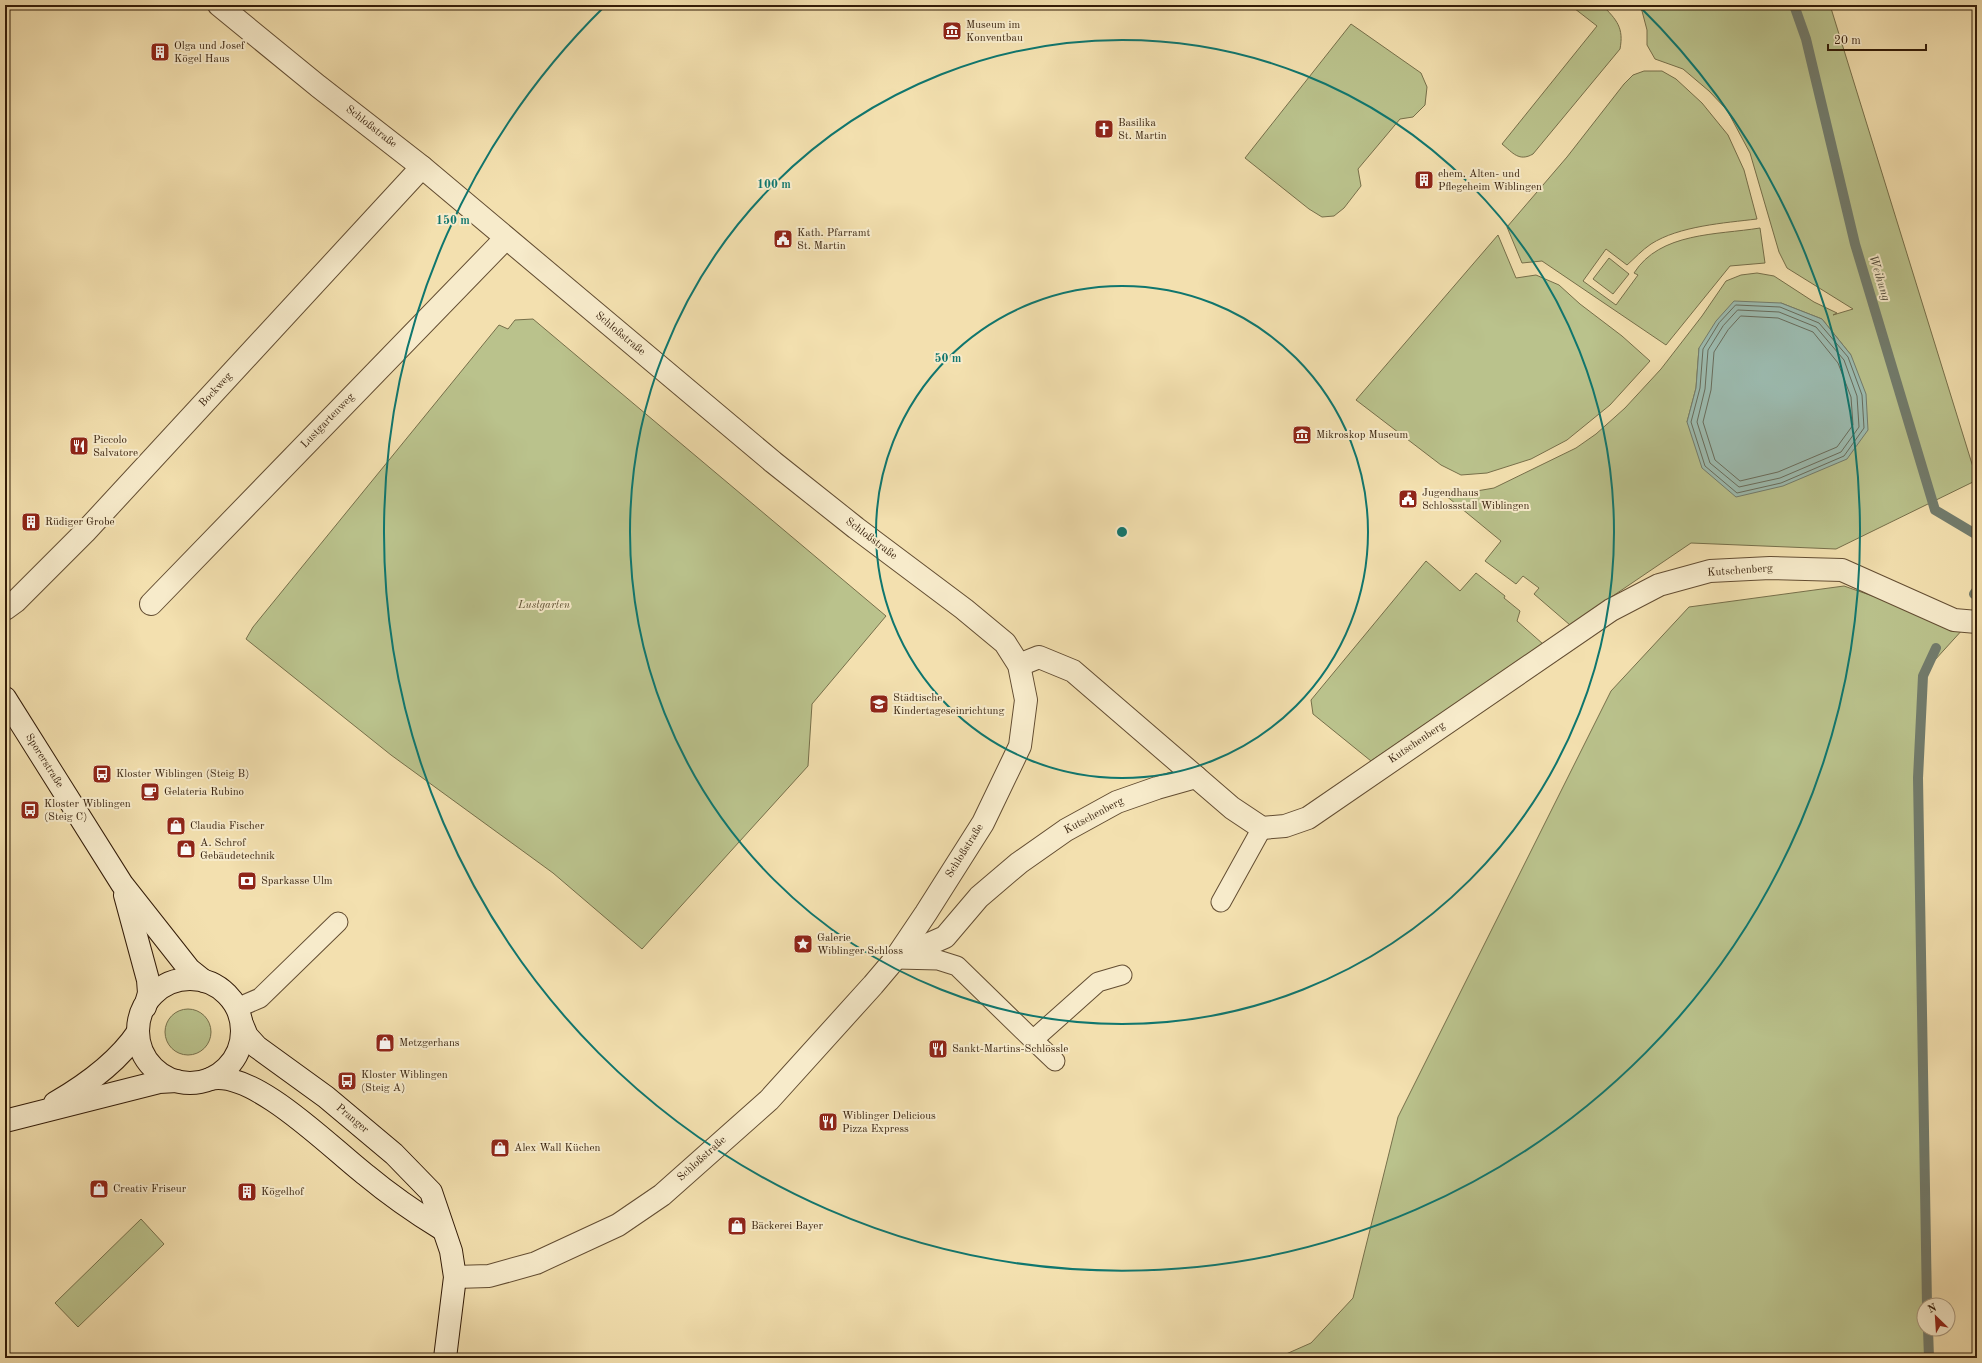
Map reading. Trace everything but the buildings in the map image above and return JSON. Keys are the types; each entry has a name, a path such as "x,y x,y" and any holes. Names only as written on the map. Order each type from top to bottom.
{"street":[{"name":"Schloßstraße","path":"218,5 318,86 422,167 772,462 856,528 964,608 1005,643 1019,665 1026,700 1020,746 983,823 895,959 769,1100 662,1195 618,1225 536,1263 489,1276 455,1277"},
{"name":"Bockweg","path":"5,609 16,601 84,532 422,167"},
{"name":"Lustgartenweg","path":"150,604 506,238"},
{"name":"Kutschenberg","path":"1262,828 1285,826 1308,818 1611,610 1659,585 1710,571 1770,568 1842,570 1954,620 1977,622"},
{"path":"1019,665 1038,656 1073,670 1232,808 1262,828"},
{"name":"Sporerstraße","path":"5,698 122,884 189,969 204,981"},
{"name":"Kutschenberg","path":"895,959 945,937 979,897 1019,863 1066,830 1117,802 1157,788 1196,777"},
{"name":"Sporerstraße","path":"122,884 147,972 149,993 145,1007"},
{"path":"30,1115 60,1100 100,1072 125,1049 138,1032 145,1007 155,993 170,984 187,980 204,981 220,988 232,1000 239,1016 241,1042 235,1058 224,1071 210,1079"},
{"name":"Pranger","path":"239,1016 247,1036 263,1052 326,1097 404,1161 431,1192 442,1230 451,1251 455,1277 445,1358"},
{"path":"138,1032 141,1048 149,1063 161,1074 177,1081"},
{"path":"5,1121 160,1082 177,1081 193,1083 210,1079 225,1078 238,1082 298,1118 401,1203 442,1230"}],"lane":[{"path":"1221,902 1262,828"},
{"path":"239,1016 260,998 338,922"},
{"path":"895,959 938,960 957,966 1055,1061"},
{"path":"1033,1040 1098,982 1122,975"}],"green space":[{"path":"1570,5 1602,5 1612,15 1618,25 1621,35 1620,49 1533,154 1520,157 1502,144 1597,26"},
{"path":"1637,5 1830,5 1977,480 1836,549 1691,543 1570,625 1534,594 1539,588 1523,576 1516,584 1485,561 1501,541 1439,490 1465,493 1494,488 1576,448 1596,434 1625,408 1661,369 1702,316 1726,281 1741,275 1757,273 1774,276 1814,302 1837,313 1833,315 1853,309 1787,268 1779,252 1750,153 1727,110 1709,91 1683,69 1655,59 1647,45 1647,30 1642,11","holes":["1781,303 1822,319 1851,355 1687,422 1696,388 1699,348"]},
{"path":"1351,24 1421,73 1427,87 1425,105 1413,117 1400,119 1358,169 1361,186 1344,208 1334,216 1322,217 1309,209 1245,158"},
{"path":"1644,71 1662,71 1676,79 1702,103 1728,135 1744,170 1757,219 1702,226 1675,233 1651,244 1627,265 1606,249 1583,281 1616,305 1638,275 1634,273 1645,260 1659,250 1674,243 1691,238 1760,228 1765,263 1730,266 1666,345 1542,261 1522,263 1507,227 1567,157 1624,84 1633,75"},
{"path":"1498,235 1516,278 1536,275 1559,285 1580,304 1622,336 1650,361 1610,405 1567,440 1531,459 1487,473 1461,475 1441,465 1356,400"},
{"path":"1609,258 1629,274 1613,294 1593,279"},
{"name":"Lustgarten","path":"533,319 886,616 812,704 808,766 642,949 553,873 391,755 246,639 253,627 499,325 508,329 515,320"},
{"path":"1426,561 1460,591 1476,573 1505,596 1504,598 1520,611 1517,621 1543,644 1371,761 1313,714 1311,700"},
{"path":"1844,586 1964,628 1924,672 1918,778 1926,1297 1916,1297 1916,1337 1927,1337 1927,1358 1277,1358 1311,1343 1353,1298 1398,1117 1611,691 1689,607"},
{"path":"193,1009 205,1015 210,1023 210,1041 205,1049 197,1054 183,1055 171,1049 166,1041 165,1027 171,1015 179,1010"},
{"path":"141,1219 164,1244 78,1327 55,1303"}],"water":[{"path":"1734,301 1781,303 1822,319 1851,355 1866,394 1868,430 1847,459 1783,486 1736,497 1702,468 1687,422 1696,388 1699,348 1716,321"}],"waterway":[{"name":"Weihung","path":"1794,5 1806,39 1855,244 1935,510 1977,535"},
{"path":"1974,594 1977,590"},
{"path":"1927,1297 1918,778 1923,676 1936,648"},
{"path":"1928,1337 1929,1358"}],"place":[{"name":"Museum im Konventbau","path":"952,31"},
{"name":"Olga und Josef Kögel Haus","path":"160,52"},
{"name":"Basilika St. Martin","path":"1104,129"},
{"name":"ehem. Alten- und Pflegeheim Wiblingen","path":"1424,180"},
{"name":"Kath. Pfarramt St. Martin","path":"783,239"},
{"name":"Mikroskop Museum","path":"1302,435"},
{"name":"Piccolo Salvatore","path":"79,446"},
{"name":"Jugendhaus Schlossstall Wiblingen","path":"1408,499"},
{"name":"Rüdiger Grobe","path":"31,522"},
{"name":"Städtische Kindertageseinrichtung","path":"879,704"},
{"name":"Kloster Wiblingen (Steig B)","path":"102,774"},
{"name":"Gelateria Rubino","path":"150,792"},
{"name":"Kloster Wiblingen (Steig C)","path":"30,810"},
{"name":"Claudia Fischer","path":"176,826"},
{"name":"A. Schrof Gebäudetechnik","path":"186,849"},
{"name":"Sparkasse Ulm","path":"247,881"},
{"name":"Galerie Wiblinger Schloss","path":"803,944"},
{"name":"Metzgerhans","path":"385,1043"},
{"name":"Sankt-Martins-Schlössle","path":"938,1049"},
{"name":"Kloster Wiblingen (Steig A)","path":"347,1081"},
{"name":"Wiblinger Delicious Pizza Express","path":"828,1122"},
{"name":"Alex Wall Küchen","path":"500,1148"},
{"name":"Creativ Friseur","path":"99,1189"},
{"name":"Kögelhof","path":"247,1192"},
{"name":"Bäckerei Bayer","path":"737,1226"}]}
